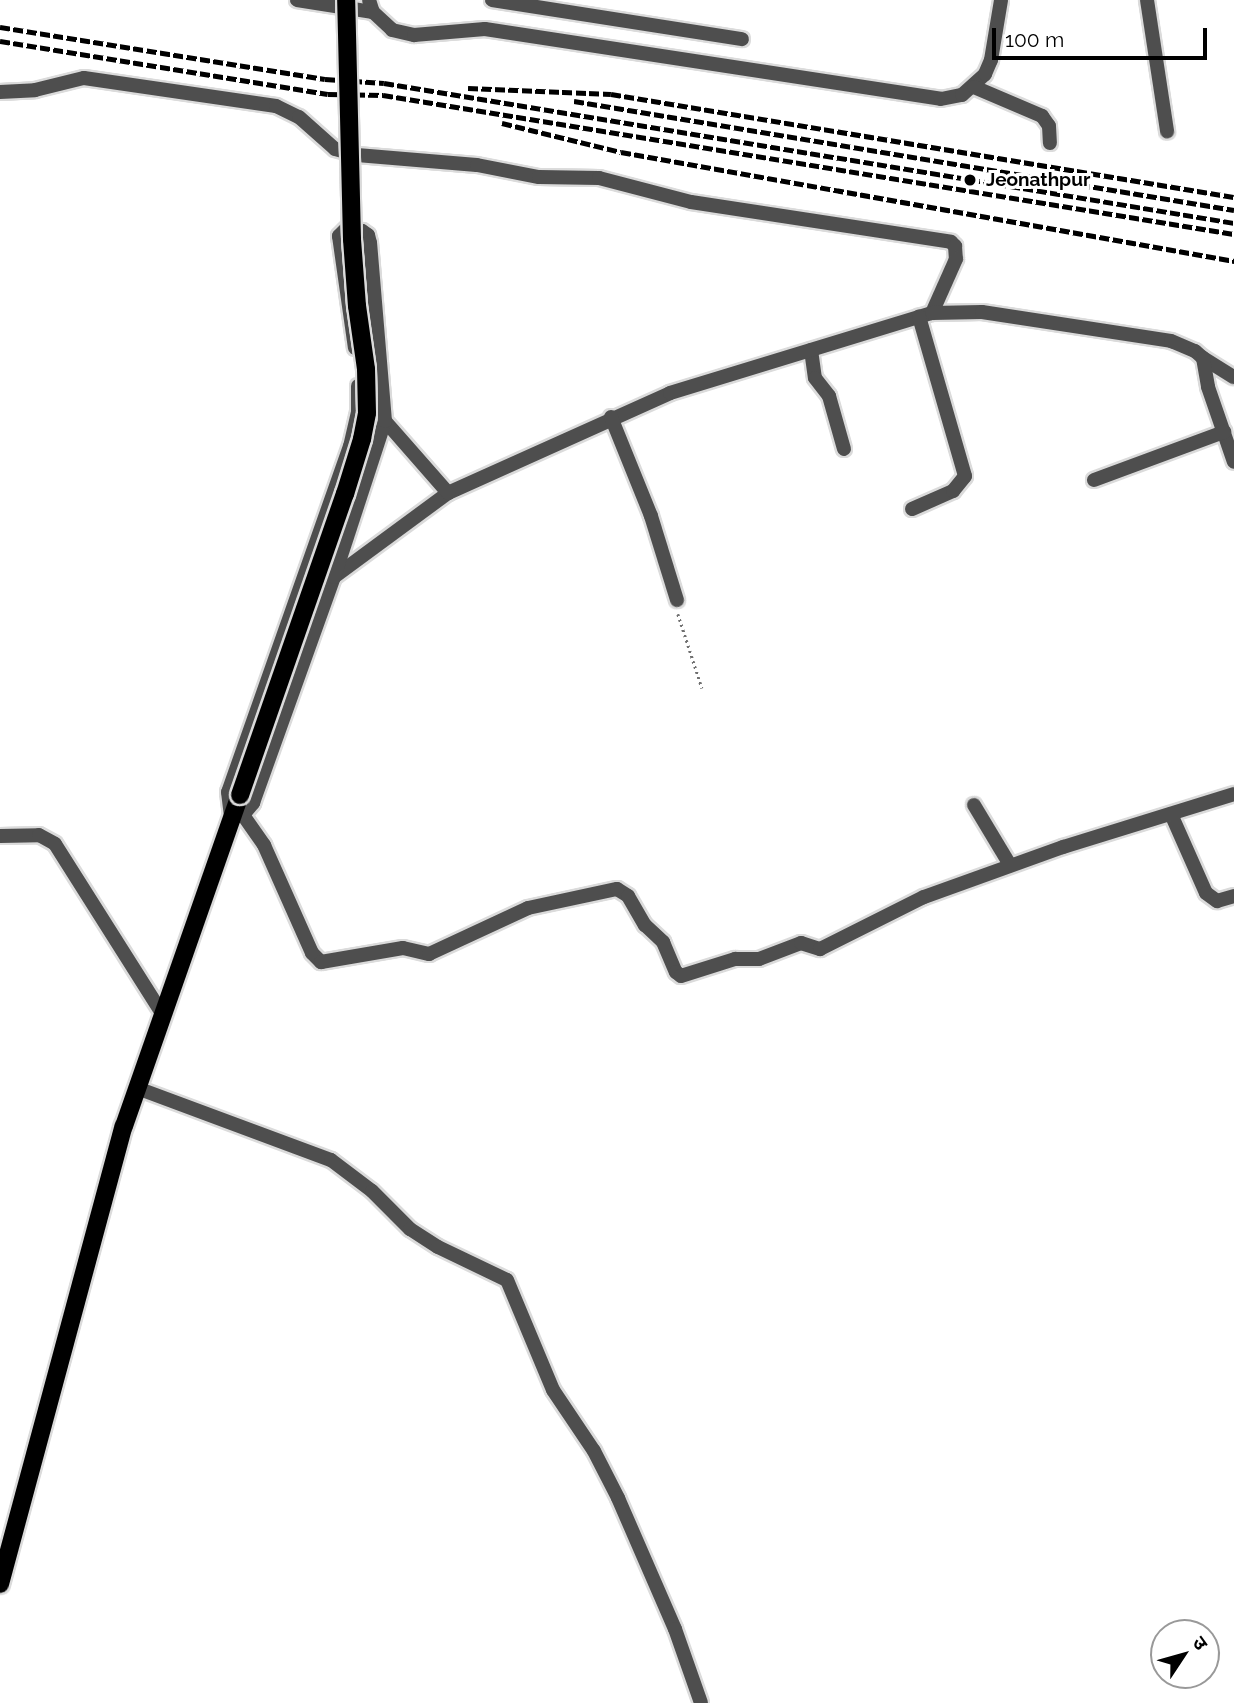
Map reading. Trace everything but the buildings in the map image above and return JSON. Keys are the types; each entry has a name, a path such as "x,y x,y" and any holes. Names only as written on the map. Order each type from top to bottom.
{"main road":[{"path":"0,1584 124,1126 237,816 240,795 362,439 367,413 366,369 357,306 335,1"}],"street":[{"path":"297,0 371,6 392,30 414,35 485,29 942,99 962,95 974,88 991,60 1001,0"},
{"path":"492,0 742,39"},
{"path":"1147,0 1167,131"},
{"path":"0,92 35,90 84,78 276,106 299,117 335,149 350,154 477,165 539,177 599,178 691,202 951,242 956,246 956,259 925,315 965,476 953,491 912,509"},
{"path":"974,88 1042,116 1049,127 1050,143"},
{"path":"237,816 253,803 334,577 386,421 370,243 368,235 346,229 339,236 356,355 358,394 355,430 228,792 237,816 260,838 316,959 329,963 403,948 429,954 528,908 617,890 628,896 645,925 663,942 678,975 685,976 735,959 758,959 801,943 820,949 911,903 1010,865 1234,794"},
{"path":"334,577 448,493 611,417 691,386 925,315 982,312 1171,341 1234,377"},
{"path":"811,350 815,378 829,396 844,449"},
{"path":"1203,358 1208,387 1234,462"},
{"path":"611,417 652,516 677,600"},
{"path":"386,421 448,493"},
{"path":"1094,480 1224,432"},
{"path":"974,805 1010,865"},
{"path":"1171,814 1206,893 1217,901 1234,896"},
{"path":"0,836 39,835 55,844 163,1015"},
{"path":"137,1088 331,1160 372,1191 410,1229 438,1247 507,1279 553,1390 594,1451 618,1498 670,1617 701,1703"}],"path":[{"path":"677,600 680,626 702,688"}],"railway":[{"path":"0,27 325,79 384,83 1234,223"},
{"path":"0,41 328,94 383,95 1234,234"},
{"path":"468,88 611,94 1234,197"},
{"path":"574,101 1234,210"},
{"path":"502,123 621,152 1234,261"}],"place":[{"name":"Jeonathpur","path":"970,180"}]}
